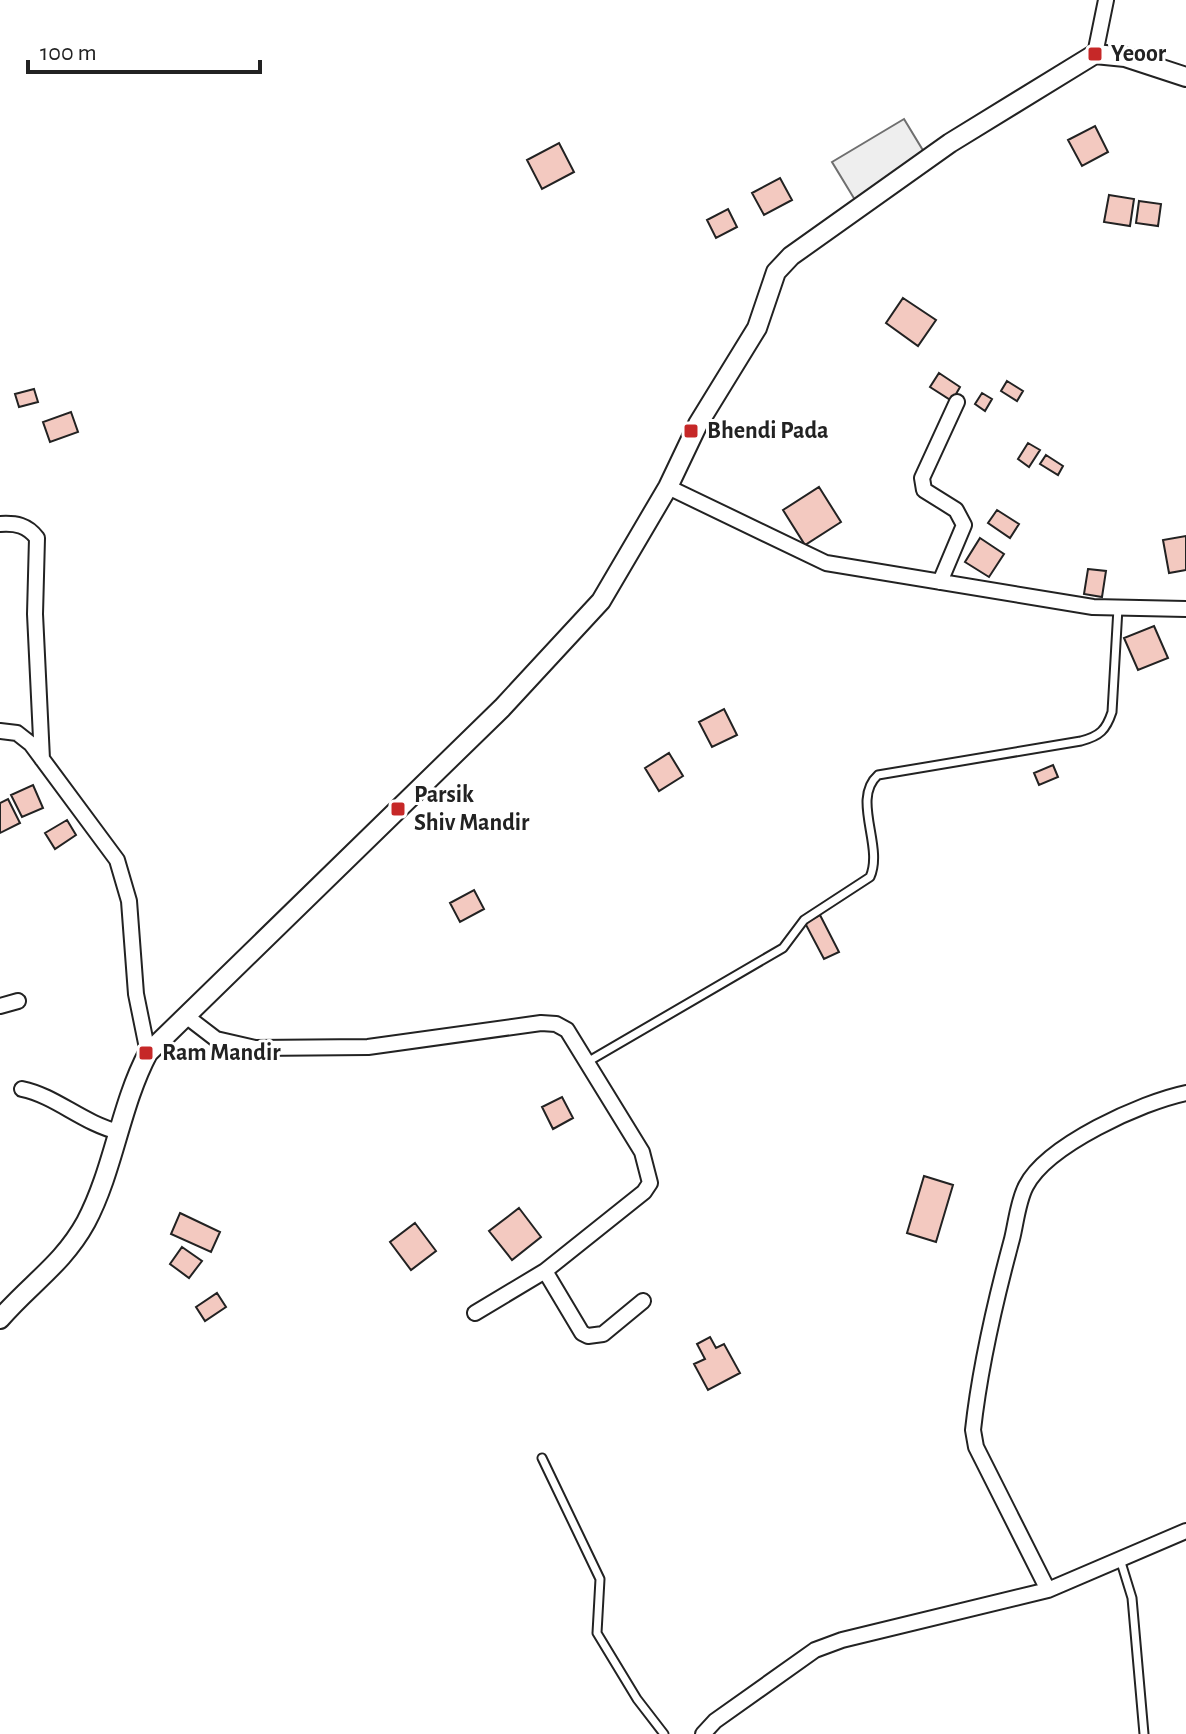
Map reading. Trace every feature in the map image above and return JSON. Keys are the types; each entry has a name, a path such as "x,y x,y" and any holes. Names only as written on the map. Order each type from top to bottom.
{"street":[{"path":"1095,54 1106,0"},
{"path":"0,1319 56,1267 86,1221 119,1132 134,1080 148,1053 502,708 601,601 668,487 698,424 757,328 776,272 791,256 950,143 1095,54 1125,57 1186,77"},
{"path":"940,582 964,525 956,510 924,490 922,478 957,402"},
{"path":"668,487 826,563 1118,608 1186,609"},
{"path":"0,524 16,523 30,530 37,538 35,614 42,759"},
{"path":"0,731 17,733 42,759 117,860 129,901 136,994 148,1053"},
{"path":"0,1006 18,1001"},
{"path":"186,1016 216,1039 255,1048 368,1047 541,1023 556,1024 567,1030 589,1061 642,1152 650,1183 644,1192 545,1271 475,1313"},
{"path":"22,1089 37,1092 91,1125 119,1132"},
{"path":"1048,1590 976,1447 973,1430 995,1304 1026,1185 1056,1154 1096,1128 1158,1100 1186,1093"},
{"path":"545,1271 582,1333 588,1336 603,1334 643,1301"},
{"path":"703,1734 715,1721 815,1650 842,1640 1048,1590 1186,1531"}],"lane":[{"path":"589,1061 783,948 804,920 870,877 875,857 867,794 869,783 878,775 1081,741 1096,737 1107,728 1112,712 1118,608"},
{"path":"542,1458 600,1579 597,1633 637,1699 664,1734"},
{"path":"1120,1559 1132,1598 1144,1734"}],"shaded area":[{"path":"904,119 927,157 855,200 832,162"}],"building":[{"path":"1095,126 1108,152 1082,166 1068,140"},
{"path":"559,143 574,172 542,189 527,160"},
{"path":"780,178 792,200 764,215 752,193"},
{"path":"1109,195 1134,199 1130,226 1104,222"},
{"path":"1139,201 1161,204 1158,226 1136,223"},
{"path":"728,209 737,227 716,238 707,220"},
{"path":"903,298 936,320 918,346 886,323"},
{"path":"939,373 960,387 952,401 930,387"},
{"path":"1007,381 1023,391 1017,401 1001,391"},
{"path":"34,389 38,402 19,407 15,394"},
{"path":"982,393 992,399 985,411 975,404"},
{"path":"71,412 78,432 50,442 43,422"},
{"path":"1028,443 1040,450 1029,467 1018,459"},
{"path":"1046,455 1063,466 1058,475 1040,464"},
{"path":"819,487 841,522 805,545 783,510"},
{"path":"997,510 1019,524 1010,538 988,523"},
{"path":"1186,536 1186,570 1169,573 1163,540"},
{"path":"980,538 1004,554 989,577 965,562"},
{"path":"1088,569 1106,571 1102,597 1084,594"},
{"path":"1154,626 1168,658 1138,670 1124,638"},
{"path":"724,709 737,735 712,747 699,722"},
{"path":"669,753 683,776 659,791 645,768"},
{"path":"1053,765 1058,777 1039,785 1034,773"},
{"path":"33,785 43,808 22,817 11,795"},
{"path":"8,799 20,823 0,833 0,803"},
{"path":"67,820 76,835 55,849 45,833"},
{"path":"474,890 484,909 460,922 450,903"},
{"path":"820,915 839,952 824,959 805,923"},
{"path":"562,1097 573,1118 553,1129 542,1107"},
{"path":"924,1176 953,1185 936,1242 907,1233"},
{"path":"519,1208 541,1237 512,1260 489,1231"},
{"path":"180,1213 220,1232 211,1252 171,1234"},
{"path":"415,1223 436,1251 411,1270 390,1242"},
{"path":"182,1247 202,1261 189,1278 170,1264"},
{"path":"217,1293 226,1307 205,1321 196,1307"},
{"path":"710,1337 716,1348 724,1344 740,1373 708,1390 694,1364 705,1359 697,1344"}],"place":[{"name":"Yeoor","path":"1095,54"},
{"name":"Bhendi Pada","path":"691,431"},
{"name":"Parsik Shiv Mandir","path":"398,809"},
{"name":"Ram Mandir","path":"146,1053"}]}
